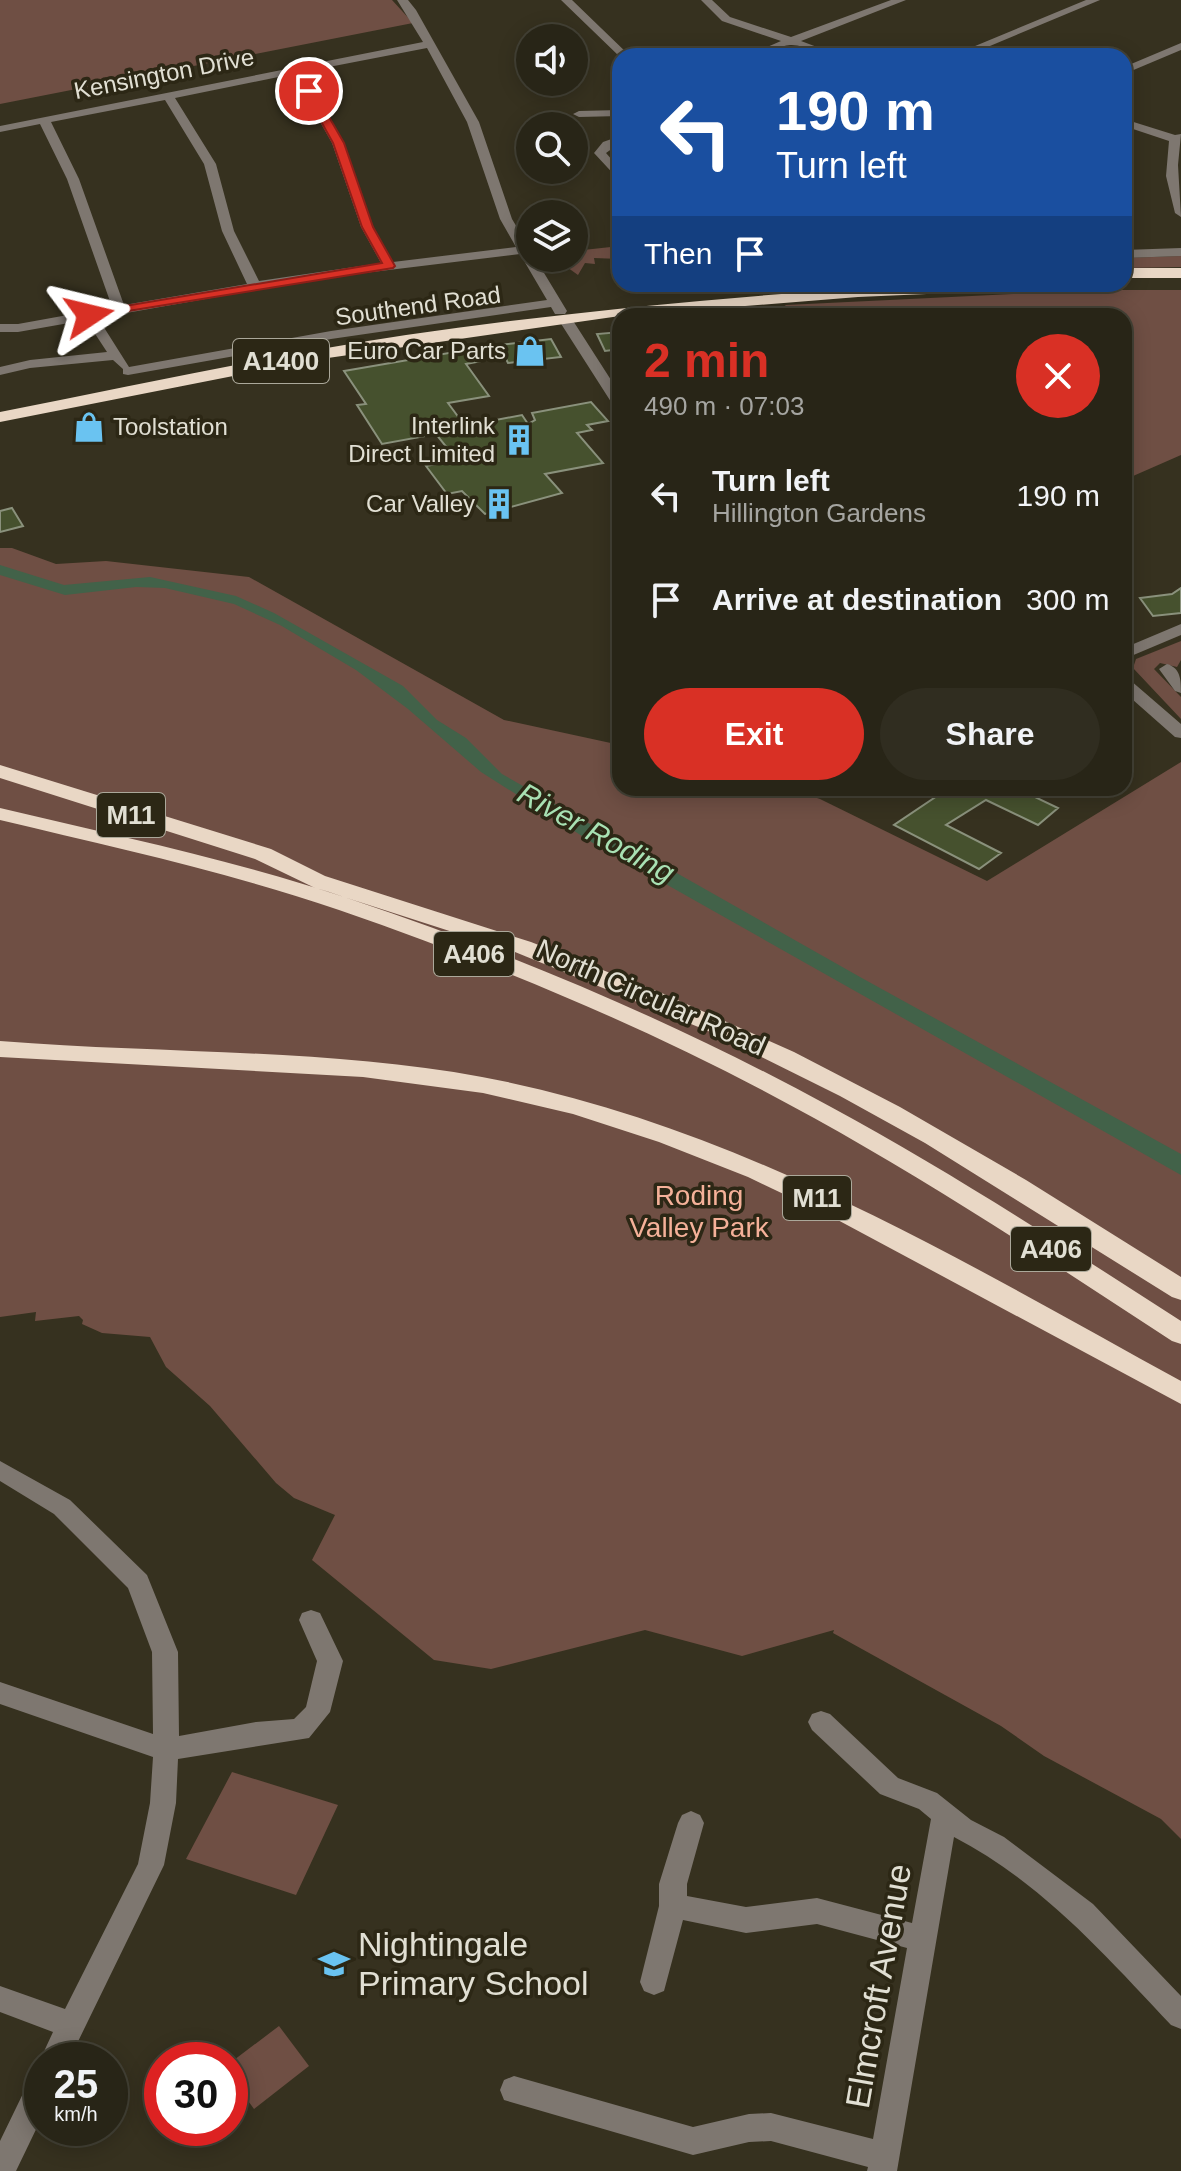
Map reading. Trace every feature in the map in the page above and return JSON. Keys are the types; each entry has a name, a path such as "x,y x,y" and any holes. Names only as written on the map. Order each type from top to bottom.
{"highway":[{"path":"1132,273 1181,273"},
{"path":"1132,282 1181,281"},
{"name":"A1400","path":"560,311 727,292"},
{"name":"A1400","path":"620,308 719,303 831,292"},
{"name":"A1400","path":"560,311 612,308"},
{"name":"Southend Road","path":"0,407 131,376 375,335 560,311"},
{"name":"Southend Road","path":"0,417 313,355 560,311"},
{"name":"M11","path":"0,771 263,854 321,882"},
{"name":"North Circular Road","path":"0,800 321,882 428,914 563,961 723,1029 834,1083 956,1150 1181,1290"},
{"name":"North Circular Road","path":"0,814 231,872 388,920 621,1016 791,1096 895,1153 1181,1334"},
{"name":"M11","path":"0,1049 424,1075 512,1091 628,1120 749,1167 858,1219 1181,1394"}],"street":[{"path":"402,0 473,122 506,219 516,237"},
{"path":"566,0 617,48"},
{"path":"706,0 726,19 813,48"},
{"path":"858,0 881,7"},
{"path":"773,48 901,0"},
{"path":"976,48 1095,0"},
{"name":"Kensington Drive","path":"0,129 430,44"},
{"path":"1132,67 1181,46"},
{"path":"296,70 338,143 367,227 389,266"},
{"path":"168,95 210,164 228,231 255,286"},
{"path":"588,114 612,113"},
{"path":"44,120 73,179 119,310"},
{"path":"1132,124 1178,138 1172,149 1175,201 1181,213"},
{"path":"612,142 600,153 612,172"},
{"path":"0,328 18,328 255,286 516,251"},
{"path":"1132,254 1181,252"},
{"path":"536,272 612,392"},
{"path":"89,315 131,376"},
{"path":"0,371 30,364 95,360 117,355"},
{"path":"1157,642 1181,629"},
{"path":"1132,651 1181,636"},
{"path":"1167,669 1181,688"},
{"path":"1132,690 1181,733"},
{"path":"0,1470 62,1507 138,1582 165,1652 163,1803 151,1865 63,2042"},
{"path":"0,1693 166,1750 256,1733 300,1730 317,1712 330,1661 311,1620"},
{"path":"821,1722 889,1786 920,1797 962,1828 995,1845 1083,1913 1181,2016"},
{"name":"Elmcroft Avenue","path":"883,2164 945,1813"},
{"path":"654,1982 673,1906 673,1884 691,1823"},
{"path":"673,1906 746,1920 817,1911 923,1939"},
{"path":"0,1999 71,2025"},
{"path":"514,2090 693,2141 749,2128 771,2127 883,2164"},
{"path":"1,2171 24,2123"}],"green space":[{"path":"0,0 392,0 413,23 0,104"},
{"path":"612,247 612,259 594,258 595,264 588,263 588,249"},
{"path":"1181,256 1181,267 1132,268 1132,258"},
{"path":"1181,290 1181,455 1132,476 1132,308 782,308 786,305 1051,292"},
{"name":"Roding Valley Park","path":"0,548 12,548 56,564 106,561 249,577 504,720 612,743 612,796 811,796 987,881 1126,796 1132,796 1132,792 1181,762 1181,1839 1161,1819 1044,1756 1001,1726 833,1633 834,1630 742,1656 645,1630 491,1669 434,1660 312,1560 335,1515 294,1498 276,1483 210,1406 166,1367 150,1337 102,1333 82,1324 79,1316 35,1321 36,1312 0,1317"},
{"path":"1181,641 1181,660 1177,667 1160,663 1154,669 1181,697 1181,719 1133,668 1136,659"},
{"path":"232,1772 338,1805 296,1895 186,1859"},
{"path":"279,2026 309,2066 254,2109 248,2101 248,2049"}],"water":[{"name":"River Roding","path":"0,565 64,585 150,577 236,596 274,613 403,686 437,720 466,738 502,774 1181,1154 1181,1175 593,843 481,772 408,709 356,670 280,625 234,604 165,588 136,587 65,595 0,575"}],"building":[{"path":"612,333 612,350 605,351 597,334"},
{"name":"Euro Car Parts","path":"551,339 561,357 508,363 499,345"},
{"path":"472,349 481,361 466,364 489,396 448,403 465,426 522,415 528,424 535,420 532,413 591,402 608,421 587,425 592,430 577,433 603,463 545,474 562,493 485,514 462,491 447,494 426,466 457,460 436,434 382,444 357,405 366,404 344,371"},
{"path":"12,508 23,526 0,532 0,511"},
{"path":"1181,588 1181,613 1153,616 1140,598 1172,594"},
{"path":"937,796 1033,796 1058,808 1038,825 986,800 946,825 1001,853 979,869 894,825"}],"place":[{"name":"Euro Car Parts","path":"530,351"},
{"name":"Toolstation","path":"89,427"},
{"name":"Interlink Direct Limited","path":"519,440"},
{"name":"Car Valley","path":"499,504"},
{"name":"Nightingale Primary School","path":"334,1964"}],"route":[{"path":"89,315 323,274 389,266 367,227 344,155 309,91"}]}
